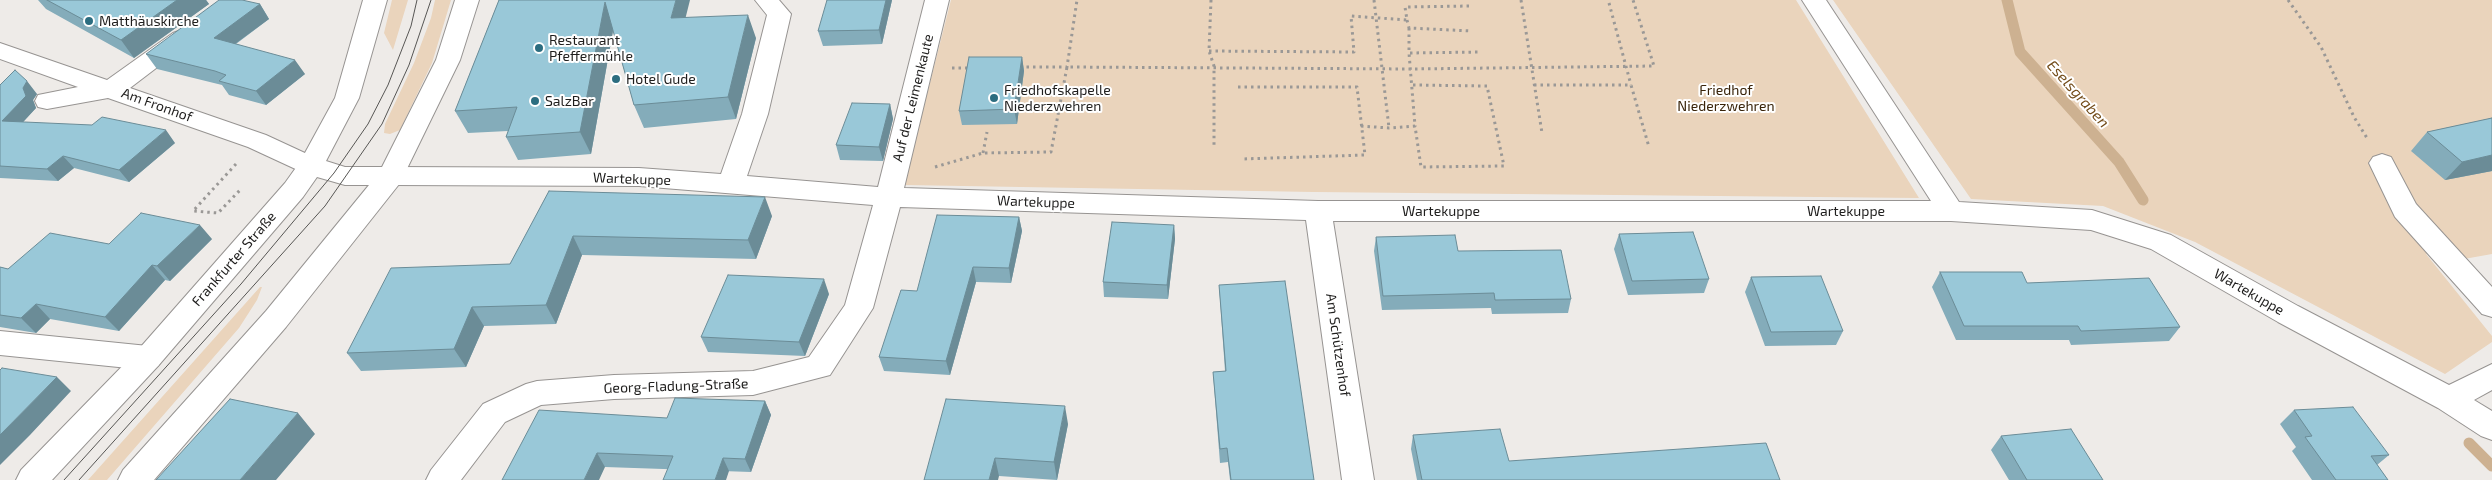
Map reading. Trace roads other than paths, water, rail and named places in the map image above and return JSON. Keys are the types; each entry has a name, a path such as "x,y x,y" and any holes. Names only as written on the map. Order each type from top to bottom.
{"street":[{"name":"Frankfurter Straße","path":"32,480 148,358 294,190 311,166 347,98 375,0"},
{"path":"134,480 276,319 391,176 448,60 467,0"},
{"path":"731,185 755,114 779,14 767,0"},
{"name":"Auf der Leimenkaute","path":"889,197 937,0"},
{"path":"1814,0 1951,211"},
{"path":"46,101 110,89 199,25"},
{"name":"Am Fronhof","path":"0,51 257,141 311,166 346,176 391,176"},
{"path":"2382,163 2405,210 2492,306"},
{"name":"Wartekuppe","path":"391,176 640,178 889,197 1318,211 1951,211 2092,220 2161,242 2288,314 2449,399 2492,427"},
{"name":"Georg-Fladung-Straße","path":"442,480 494,413 537,393 614,387 753,384 819,367 859,308 889,197"},
{"name":"Am Schützenhof","path":"1318,211 1358,480"},
{"path":"0,343 148,358"},
{"path":"2449,399 2492,376"}],"waterway":[{"name":"Eselsgraben","path":"2007,0 2020,52 2119,162 2143,200"},
{"name":"Eselsgraben","path":"2469,443 2492,466"}],"tram line":[{"path":"64,480 241,284 334,173 368,124 388,85 411,26 417,0"},
{"path":"79,480 325,206 382,124 409,65 431,0"}],"place":[{"name":"Matthäuskirche","path":"89,21"},
{"name":"Restaurant Pfeffermühle","path":"539,48"},
{"name":"Hotel Gude","path":"616,79"},
{"name":"Friedhofskapelle Niederzwehren","path":"994,98"},
{"name":"SalzBar","path":"535,101"}],"park label":[{"name":"Friedhof Niederzwehren","path":"1726,98"}]}
